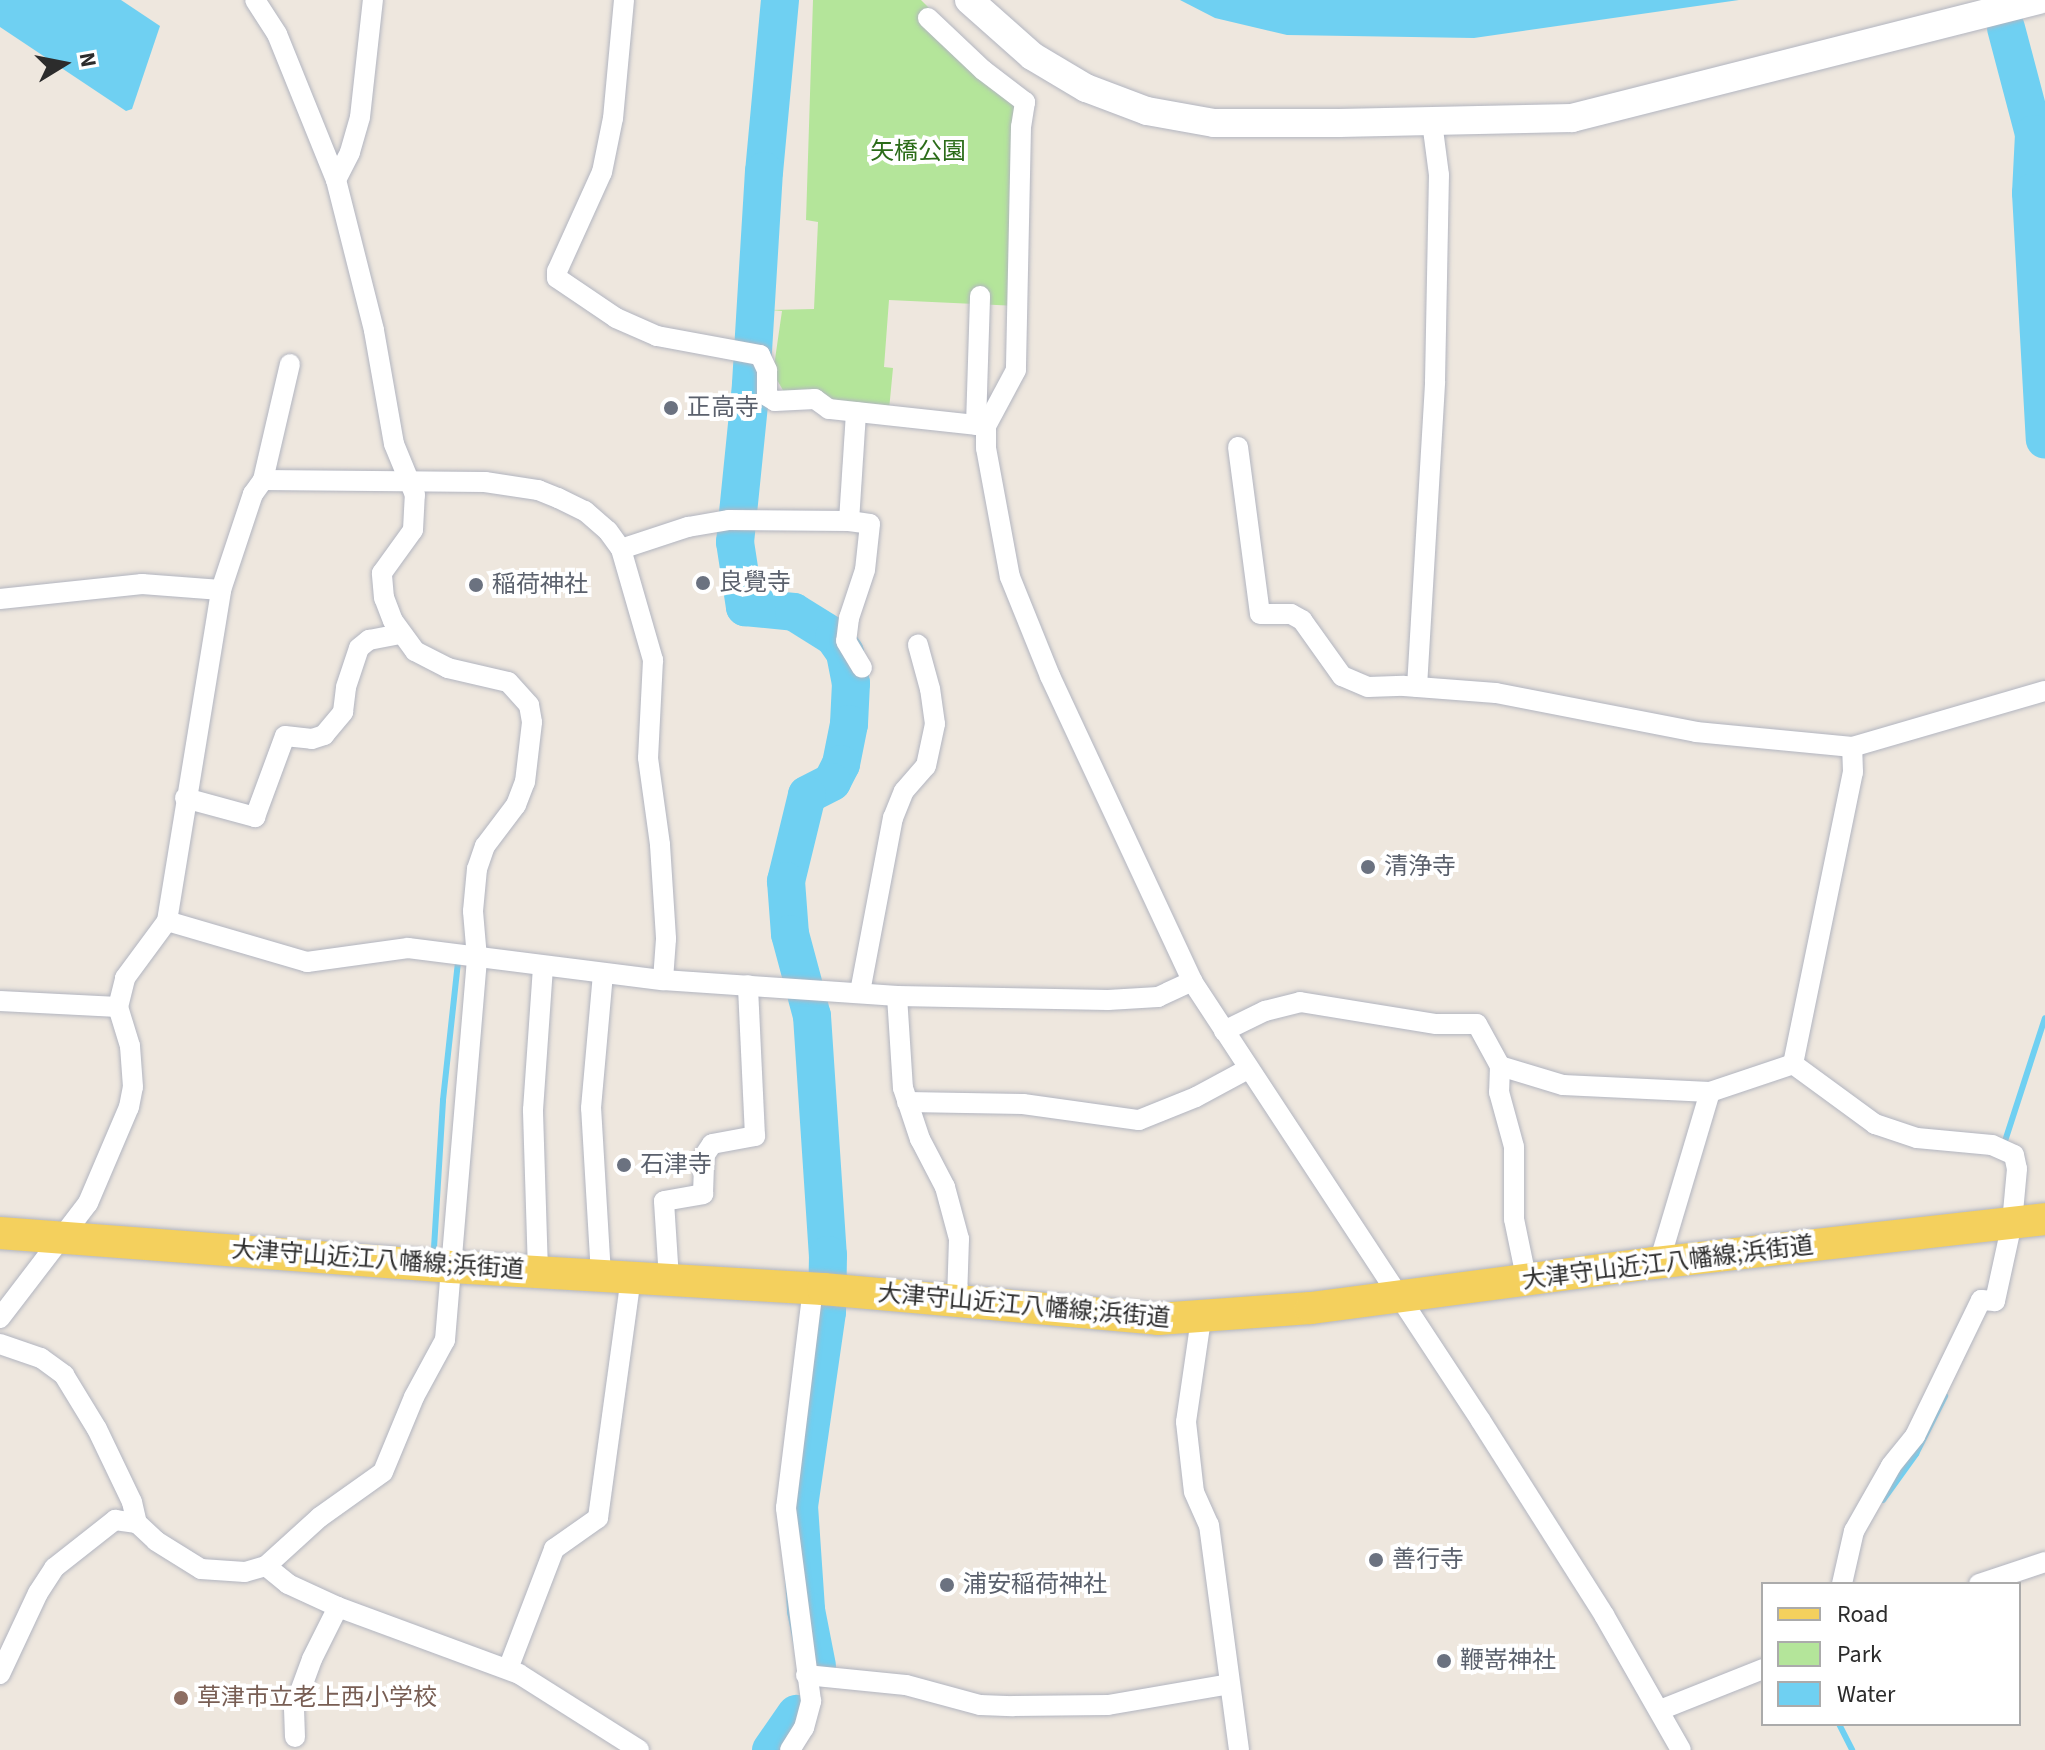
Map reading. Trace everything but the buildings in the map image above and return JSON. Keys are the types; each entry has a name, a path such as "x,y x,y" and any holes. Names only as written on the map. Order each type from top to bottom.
{"main road":[{"name":"大津守山近江八幡線;浜街道","path":"0,1233 451,1267 824,1290 1158,1319 1201,1319 2045,1219"}],"street":[{"path":"0,1344 41,1358 64,1375 97,1429 132,1502 137,1523 156,1541 201,1569 220,1573 266,1566 320,1517 383,1472 414,1397 445,1340 477,958 473,911 477,869 485,846 516,805 525,782 532,722 529,705 508,682 427,659 415,651 401,634 381,587 386,565 413,530 415,495 394,444 374,330 336,180 277,34 255,0"},
{"path":"336,180 350,152 360,117 373,0"},
{"path":"624,0 613,118 602,172 557,278 616,318 657,336 752,353 767,370 767,396 775,401 815,399 829,409 981,426"},
{"path":"969,0 1032,56 1086,88 1147,111 1214,123 1572,118 1611,111 2033,2"},
{"path":"928,18 983,70 1025,102 1021,127 1016,370 981,426"},
{"path":"1417,687 1435,351 1439,175 1432,122"},
{"path":"980,296 981,426 1010,577 1050,676 1192,981 1401,1297 1604,1615 1681,1750"},
{"path":"0,1318 88,1203 129,1107 133,1087 130,1046 118,1007 125,978 167,921 221,590 253,494 263,480 290,364"},
{"path":"849,521 856,412"},
{"path":"1238,447 1260,614 1291,614 1302,620 1342,676 1368,687 1496,693 1696,732 1852,747 2045,691"},
{"path":"263,480 485,482 538,490 585,511 608,531 621,549 653,660 648,758 660,845 666,939 663,980"},
{"path":"621,549 688,527 735,520 870,524 865,570 849,618 846,641 862,668"},
{"path":"0,599 142,584 221,590"},
{"path":"185,798 255,817 285,736 312,739 324,735 343,712 346,687 359,648 369,640 401,634"},
{"path":"860,992 893,818 904,791 926,766 935,724 930,689 918,645"},
{"path":"1793,1064 1853,772 1852,747"},
{"path":"167,921 307,962 338,961 408,948 663,980 897,996 1138,1000 1158,997 1192,981"},
{"path":"538,1271 533,1110 543,966"},
{"path":"508,1669 554,1549 598,1518 616,1276 591,1108 603,974"},
{"path":"669,1279 664,1201 703,1194 704,1156 712,1144 755,1136 748,985"},
{"path":"897,996 900,1071 907,1102 920,1139 945,1187 959,1239 957,1300"},
{"path":"0,1001 118,1007"},
{"path":"1224,1031 1274,1008 1312,1003 1436,1024 1477,1024 1500,1066 1499,1092 1514,1147 1514,1219 1527,1282"},
{"path":"1500,1066 1563,1085 1710,1092 1793,1064"},
{"path":"1793,1064 1875,1124 1917,1138 1992,1145 2014,1155 2017,1169 2012,1223 1995,1301 1981,1300 1915,1436 1891,1466 1854,1531 1842,1582"},
{"path":"907,1102 1023,1104 1139,1120 1196,1097 1248,1069"},
{"path":"1659,1263 1710,1092"},
{"path":"790,1750 804,1728 811,1701 786,1508 824,1290"},
{"path":"1201,1319 1186,1422 1194,1492 1209,1525 1239,1750"},
{"path":"0,1674 38,1593 54,1568 105,1525 115,1520 137,1523"},
{"path":"1985,1582 2045,1562"},
{"path":"266,1566 288,1584 338,1607 508,1669 639,1750"},
{"path":"295,1737 294,1708 312,1659 338,1607"},
{"path":"1660,1710 1761,1670"},
{"path":"806,1675 906,1685 980,1705 1013,1706 1108,1705 1229,1684"}],"green space":[{"name":"矢橋公園","path":"813,0 921,0 977,56 1031,96 1020,306 889,300 884,367 893,368 889,410 784,392 773,373 782,311 770,310 814,309 818,222 806,220"}],"water":[{"path":"0,0 121,0 160,26 132,109 126,111 0,27"},
{"path":"1180,0 1739,0 1474,38 1287,35 1215,18"}],"waterway":[{"path":"780,0 764,171 751,385 735,542 745,607 794,612 834,637 845,653 851,683 849,724 841,764 832,782 807,795 786,881 790,934 812,1016 828,1255 827,1312 799,1506 806,1610 817,1666"},
{"path":"2006,28 2034,134 2031,193 2045,440"},
{"path":"434,1248 443,1100 458,961"},
{"path":"2005,1141 2045,1018"},
{"path":"1883,1500 1916,1454 1945,1396"},
{"path":"771,1750 796,1714"},
{"path":"1840,1726 1852,1750"}],"place":[{"name":"正高寺","path":"671,408"},
{"name":"良覺寺","path":"703,583"},
{"name":"稲荷神社","path":"476,585"},
{"name":"清浄寺","path":"1368,867"},
{"name":"石津寺","path":"624,1165"},
{"name":"善行寺","path":"1376,1560"},
{"name":"浦安稲荷神社","path":"947,1585"},
{"name":"鞭嵜神社","path":"1444,1661"},
{"name":"草津市立老上西小学校","path":"181,1698"}]}
